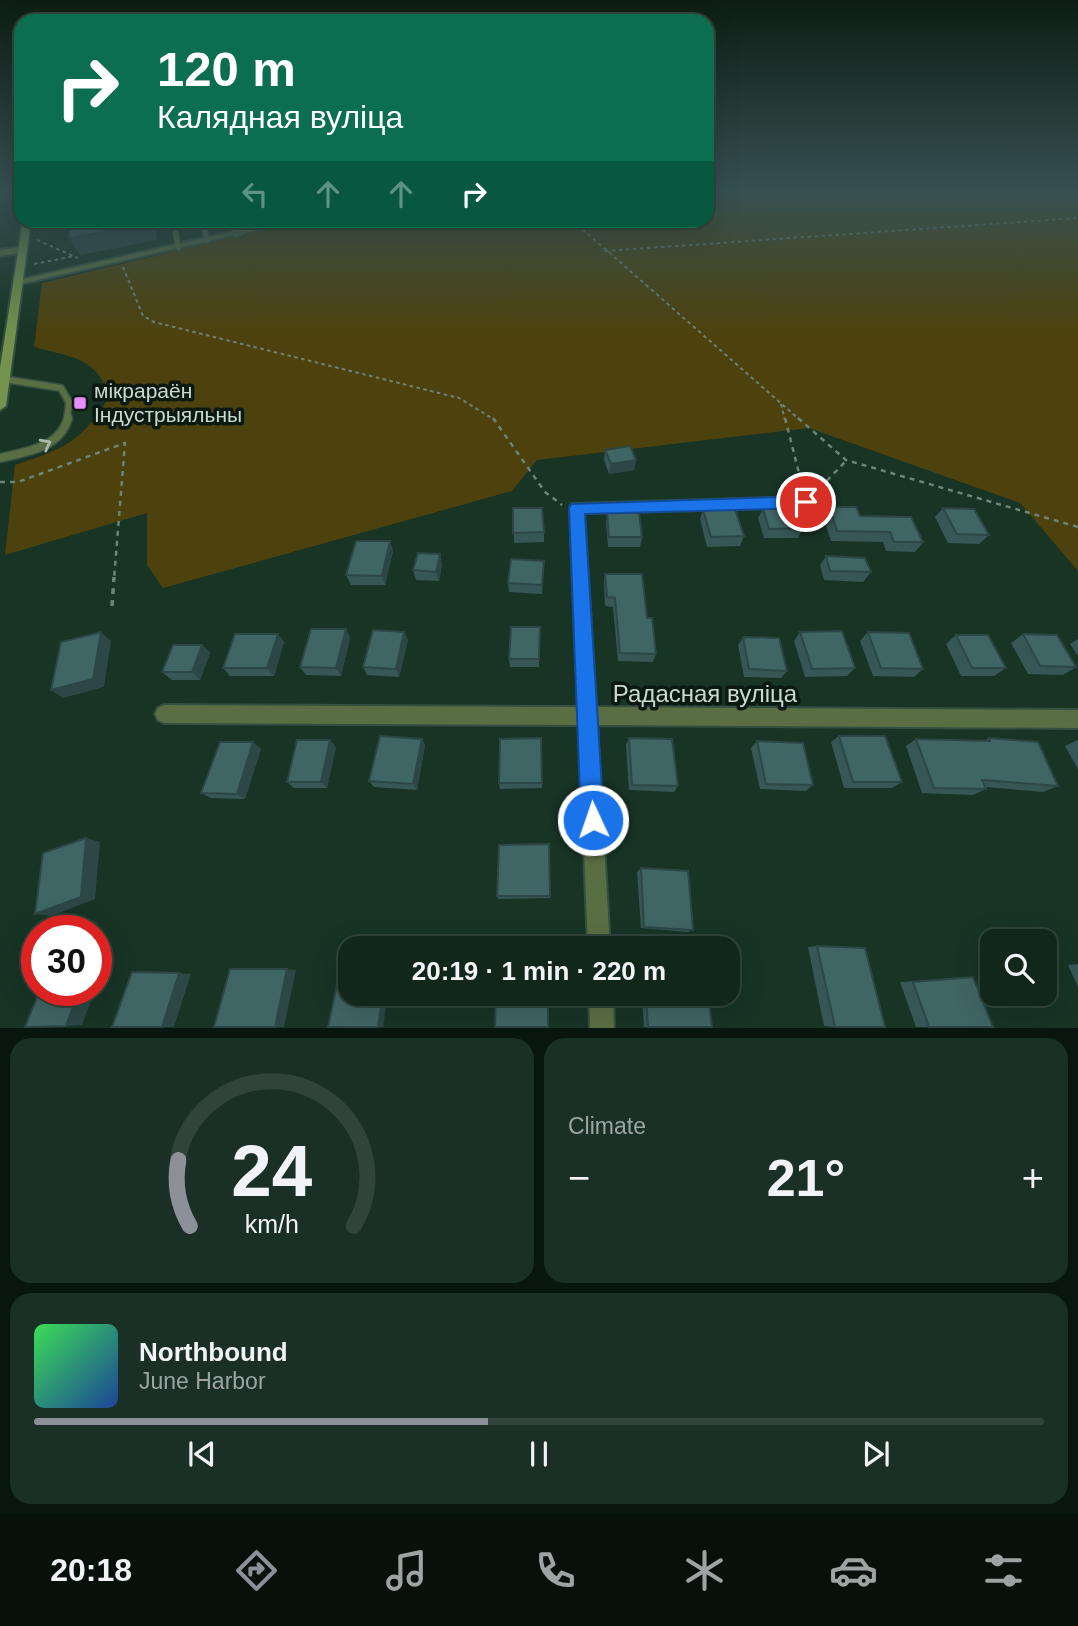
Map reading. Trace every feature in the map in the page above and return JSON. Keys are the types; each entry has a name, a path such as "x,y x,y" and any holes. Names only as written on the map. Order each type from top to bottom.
{"street":[{"path":"0,406 20,281 24,239"},
{"path":"20,281 216,239"},
{"path":"0,253 22,250"},
{"path":"597,936 577,508 806,502"},
{"name":"Радасная вуліца","path":"164,714 1078,719"},
{"path":"601,1006 602,1027"}],"lane":[{"path":"177,239 178,248"},
{"path":"0,458 50,444 61,435 67,424 70,406 65,391 61,388 2,385"}],"path":[{"path":"37,239 78,256"},
{"path":"592,239 846,460 1078,527"},
{"path":"605,251 777,239"},
{"path":"78,256 78,269"},
{"path":"48,275 48,271 34,264 78,256"},
{"path":"120,261 143,316 154,322 459,398 495,420 516,447 531,474 555,503 577,508"},
{"path":"781,404 806,502"},
{"path":"0,482 18,482 125,443 112,606"},
{"path":"806,502 846,460"}],"shaded area":[{"path":"225,239 1078,239 1078,571 1020,503 809,428 537,460 512,491 163,588 147,565 147,513 5,555 15,465 70,442 90,424 109,397 98,374 90,366 71,357 34,347 42,283"}],"building":[{"path":"630,446 636,460 611,464 605,450"},
{"path":"829,507 856,507 860,516 911,517 923,542 894,542 890,532 837,531"},
{"path":"513,508 542,508 544,532 513,533"},
{"path":"943,508 974,509 989,535 957,534"},
{"path":"735,509 744,536 711,537 703,510"},
{"path":"763,509 796,509 803,528 769,529"},
{"path":"607,513 639,513 642,537 609,537"},
{"path":"356,541 390,541 382,576 346,575"},
{"path":"418,553 440,554 436,572 413,570"},
{"path":"826,556 865,558 871,572 830,571"},
{"path":"511,559 544,561 542,585 508,583"},
{"path":"605,574 642,574 647,618 652,618 656,654 620,653 615,598 607,597"},
{"path":"511,627 540,627 539,659 509,659"},
{"path":"311,629 346,629 336,668 300,667"},
{"path":"373,630 404,632 396,669 363,667"},
{"path":"842,631 855,668 812,669 800,632"},
{"path":"101,632 93,679 51,690 61,642"},
{"path":"868,632 909,633 923,669 881,668"},
{"path":"235,634 278,634 267,668 223,668"},
{"path":"1023,634 1057,635 1076,667 1040,666"},
{"path":"956,635 988,635 1006,668 972,668"},
{"path":"743,637 779,638 787,671 749,669"},
{"path":"173,645 202,645 192,672 162,672"},
{"path":"380,736 422,739 413,784 369,781"},
{"path":"839,736 885,736 902,782 853,782"},
{"path":"541,738 542,783 499,783 500,739"},
{"path":"629,738 672,739 678,786 632,785"},
{"path":"989,738 1038,742 1058,786 982,780 986,789 934,788 916,739 990,741"},
{"path":"297,740 330,740 321,782 287,782"},
{"path":"757,741 803,743 813,785 766,784"},
{"path":"220,742 253,742 237,794 201,793"},
{"path":"86,838 81,897 35,914 43,853"},
{"path":"549,844 550,896 497,896 499,845"},
{"path":"641,868 688,871 693,930 644,927"},
{"path":"817,946 865,948 885,1027 835,1027"},
{"path":"230,969 287,969 275,1027 214,1027"},
{"path":"132,972 179,973 162,1027 112,1027"},
{"path":"973,977 980,994 980,1006 985,1006 993,1027 929,1027 913,982"},
{"path":"338,980 338,1006 381,1006 378,1027 328,1027"},
{"path":"34,1006 73,1006 66,1026 25,1027"},
{"path":"496,1006 548,1006 548,1027 495,1027"},
{"path":"647,1006 709,1006 712,1027 648,1027"}],"place":[{"name":"мікрараён Індустрыяльны","path":"80,403"}],"route":[{"path":"593,820 577,508 806,502"}]}
